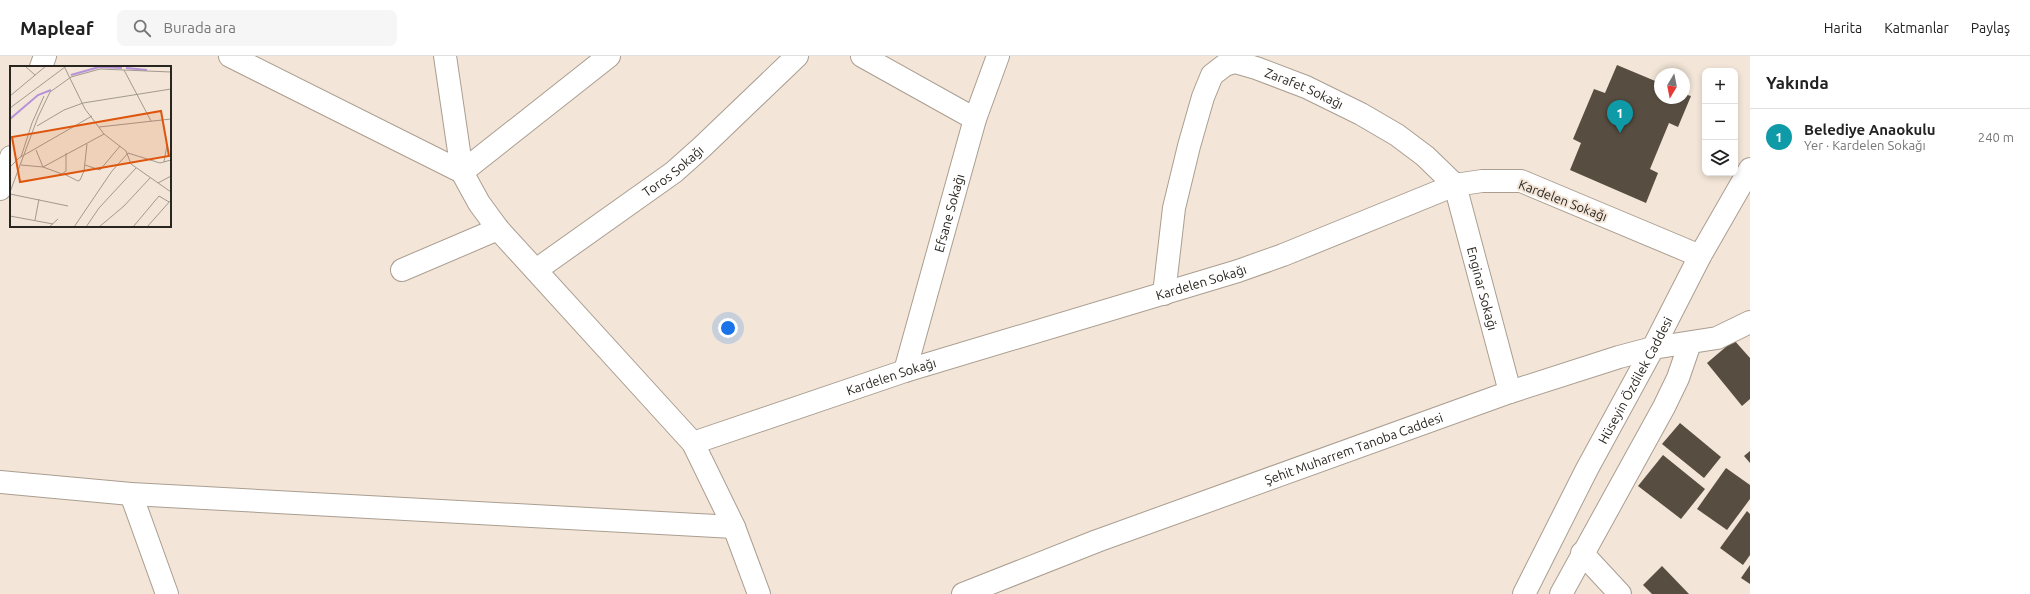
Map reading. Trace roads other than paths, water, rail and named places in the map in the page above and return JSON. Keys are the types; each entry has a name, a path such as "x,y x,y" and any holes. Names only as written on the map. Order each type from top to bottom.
{"street":[{"path":"42,66 45,56"},
{"path":"230,56 462,172"},
{"path":"445,56 462,172 479,203 498,229 693,443 734,527 759,594"},
{"path":"462,172 608,56"},
{"name":"Toros Sokağı","path":"536,270 674,172 702,148 797,56"},
{"path":"862,56 975,119"},
{"name":"Efsane Sokağı","path":"905,371 975,119 998,56"},
{"name":"Zarafet Sokağı","path":"1164,294 1174,208 1203,97 1212,75 1232,59 1306,87 1361,114 1397,135 1425,156 1455,185"},
{"path":"0,189 10,160"},
{"name":"Hüseyin Özdilek Caddesi","path":"1524,594 1586,469 1653,348 1700,256 1750,169"},
{"name":"Kardelen Sokağı","path":"693,443 905,371 1164,294 1283,255 1455,185 1482,181 1522,181 1700,256"},
{"name":"Enginar Sokağı","path":"1455,185 1510,392"},
{"path":"402,270 498,229"},
{"name":"Şehit Muharrem Tanoba Caddesi","path":"963,594 1104,539 1510,392 1618,357 1653,348 1717,338 1747,329"},
{"path":"1561,594 1582,553 1664,407 1678,378 1690,343"},
{"path":"0,482 131,494 734,527"},
{"path":"131,494 167,594"},
{"path":"1582,553 1620,594"}],"place":[{"name":"Belediye Anaokulu","path":"1620,133"}]}
